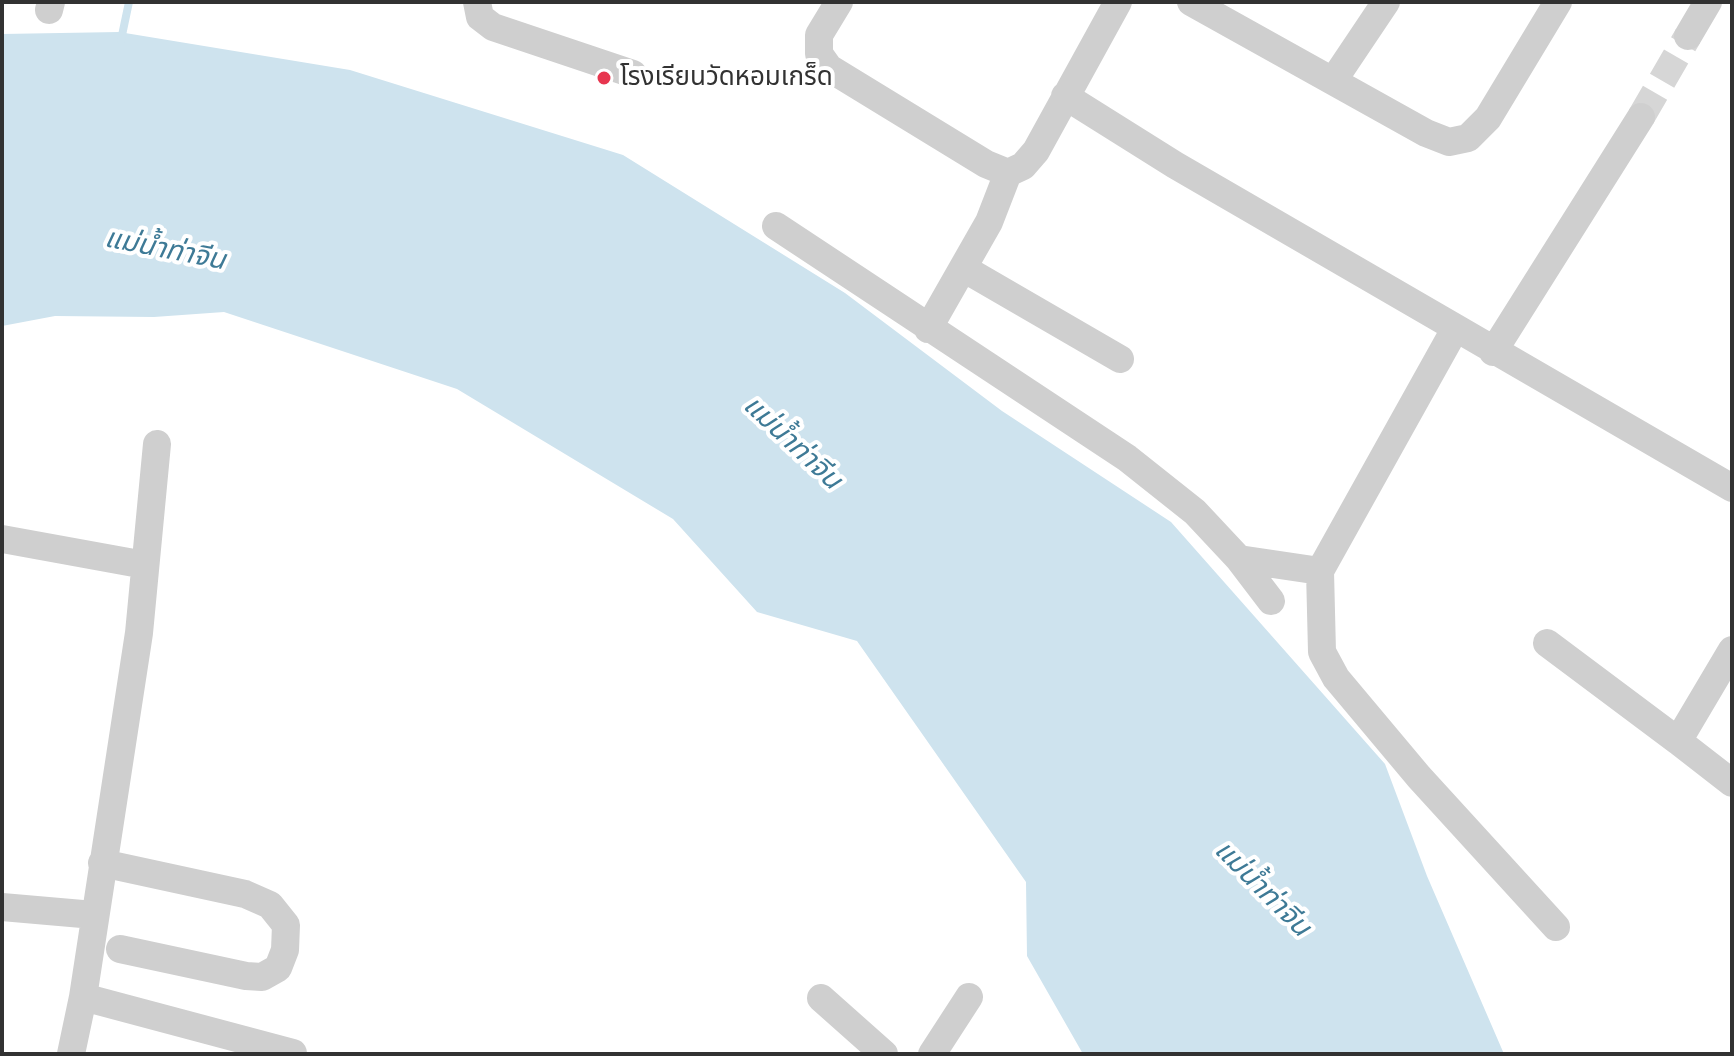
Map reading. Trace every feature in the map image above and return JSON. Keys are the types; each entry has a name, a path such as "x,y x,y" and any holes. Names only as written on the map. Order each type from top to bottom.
{"street":[{"path":"477,2 480,17 493,27 633,74"},
{"path":"839,2 819,35 819,54 829,68 986,164 1008,173"},
{"path":"928,329 989,222 1008,173 1023,166 1036,151 1118,2"},
{"path":"1191,2 1426,133 1449,142 1468,138 1488,118 1558,2"},
{"path":"1333,81 1386,2"},
{"path":"1688,36 1708,2"},
{"path":"1065,96 1175,165 1493,352 1732,488"},
{"path":"1493,352 1641,117"},
{"path":"776,226 1127,458 1195,512 1239,559 1271,601"},
{"path":"963,268 1120,359"},
{"path":"1455,329 1320,571 1322,652 1336,678 1419,777 1556,927"},
{"path":"71,1054 83,997 139,633 157,444"},
{"path":"2,539 145,565"},
{"path":"1239,559 1320,571"},
{"path":"1547,643 1732,783"},
{"path":"1678,741 1732,650"},
{"path":"102,863 245,894 270,905 286,925 285,950 278,968 262,977 120,949"},
{"path":"2,907 94,915"},
{"path":"83,997 293,1053"},
{"path":"932,1054 969,997"},
{"path":"821,998 884,1054"}],"water":[{"name":"แม่น้ำท่าจีน","path":"119,32 350,70 623,155 845,293 1002,411 1171,522 1385,764 1427,876 1504,1054 1083,1054 1027,956 1026,882 857,641 757,612 673,519 457,389 224,312 154,317 55,316 2,326 2,34"}],"waterway":[{"path":"121,40 129,2"}],"tunnel":[{"path":"1641,117 1688,36"}],"place":[{"name":"โรงเรียนวัดหอมเกร็ด","path":"604,78"}]}
